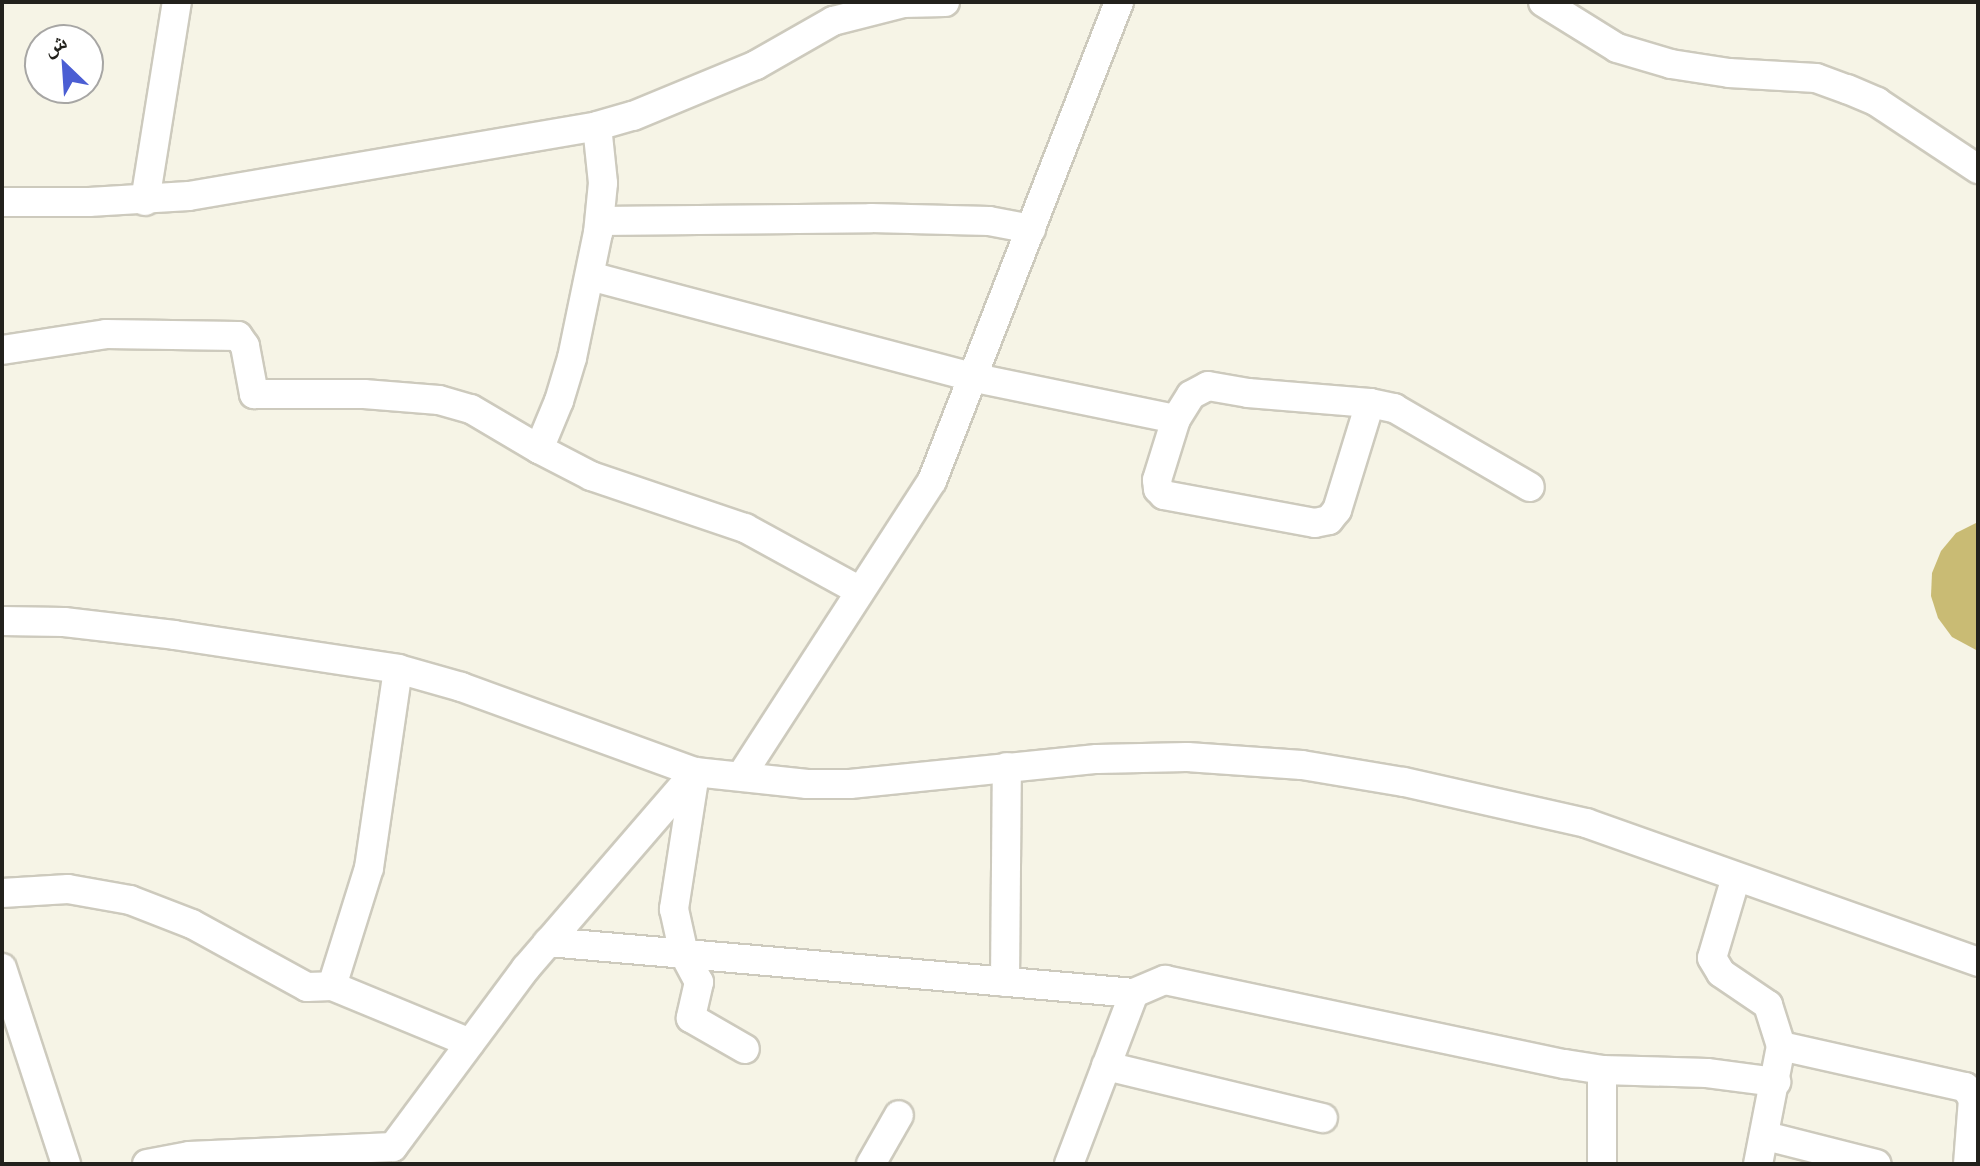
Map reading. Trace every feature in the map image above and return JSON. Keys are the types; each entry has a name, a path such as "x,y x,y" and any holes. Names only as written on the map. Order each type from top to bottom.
{"street":[{"path":"145,201 150,147 177,2"},
{"path":"2,202 145,201 334,174 597,126 633,116 756,65 838,11 903,3 945,2"},
{"path":"741,776 932,481 1119,2"},
{"path":"1543,2 1617,48 1671,64 1729,73 1816,78 1847,89 1877,102 1978,169"},
{"path":"539,449 559,401 590,276 600,221 603,183 597,126"},
{"path":"600,221 871,218 989,221 1031,229"},
{"path":"590,276 971,377 1176,419"},
{"path":"2,350 106,334 238,336 245,346 254,394 364,394 439,400 471,409 591,476 745,528 860,591"},
{"path":"1370,403 1337,510 1329,520 1315,523 1164,495 1158,489 1157,480 1176,419 1191,395 1208,386 1370,403 1394,408 1530,487"},
{"path":"2,621 64,622 174,635 398,669 461,687 695,772 807,784 850,784 1097,759 1187,757 1302,765 1404,782 1586,823 1978,962"},
{"path":"332,986 369,868 398,669"},
{"path":"1005,982 1007,767"},
{"path":"147,1164 189,1156 393,1147 548,942 695,772"},
{"path":"695,772 674,909 684,954 699,982 691,1018 745,1049"},
{"path":"1736,877 1712,958 1721,973 1768,1005 1781,1046 1766,1136 1758,1164"},
{"path":"2,893 68,889 130,900 192,924 307,987 332,986 470,1043"},
{"path":"548,942 1134,993 1165,980 1602,1070 1707,1073 1776,1082"},
{"path":"2,971 66,1164"},
{"path":"1069,1164 1134,993"},
{"path":"1781,1046 1965,1087 1973,1099 1968,1164"},
{"path":"1106,1066 1323,1118"},
{"path":"1602,1070 1602,1164"},
{"path":"871,1164 899,1115"},
{"path":"1766,1136 1877,1164"}],"shaded area":[{"path":"1978,522 1978,651 1952,637 1938,618 1931,596 1932,573 1941,551 1956,533"}]}
